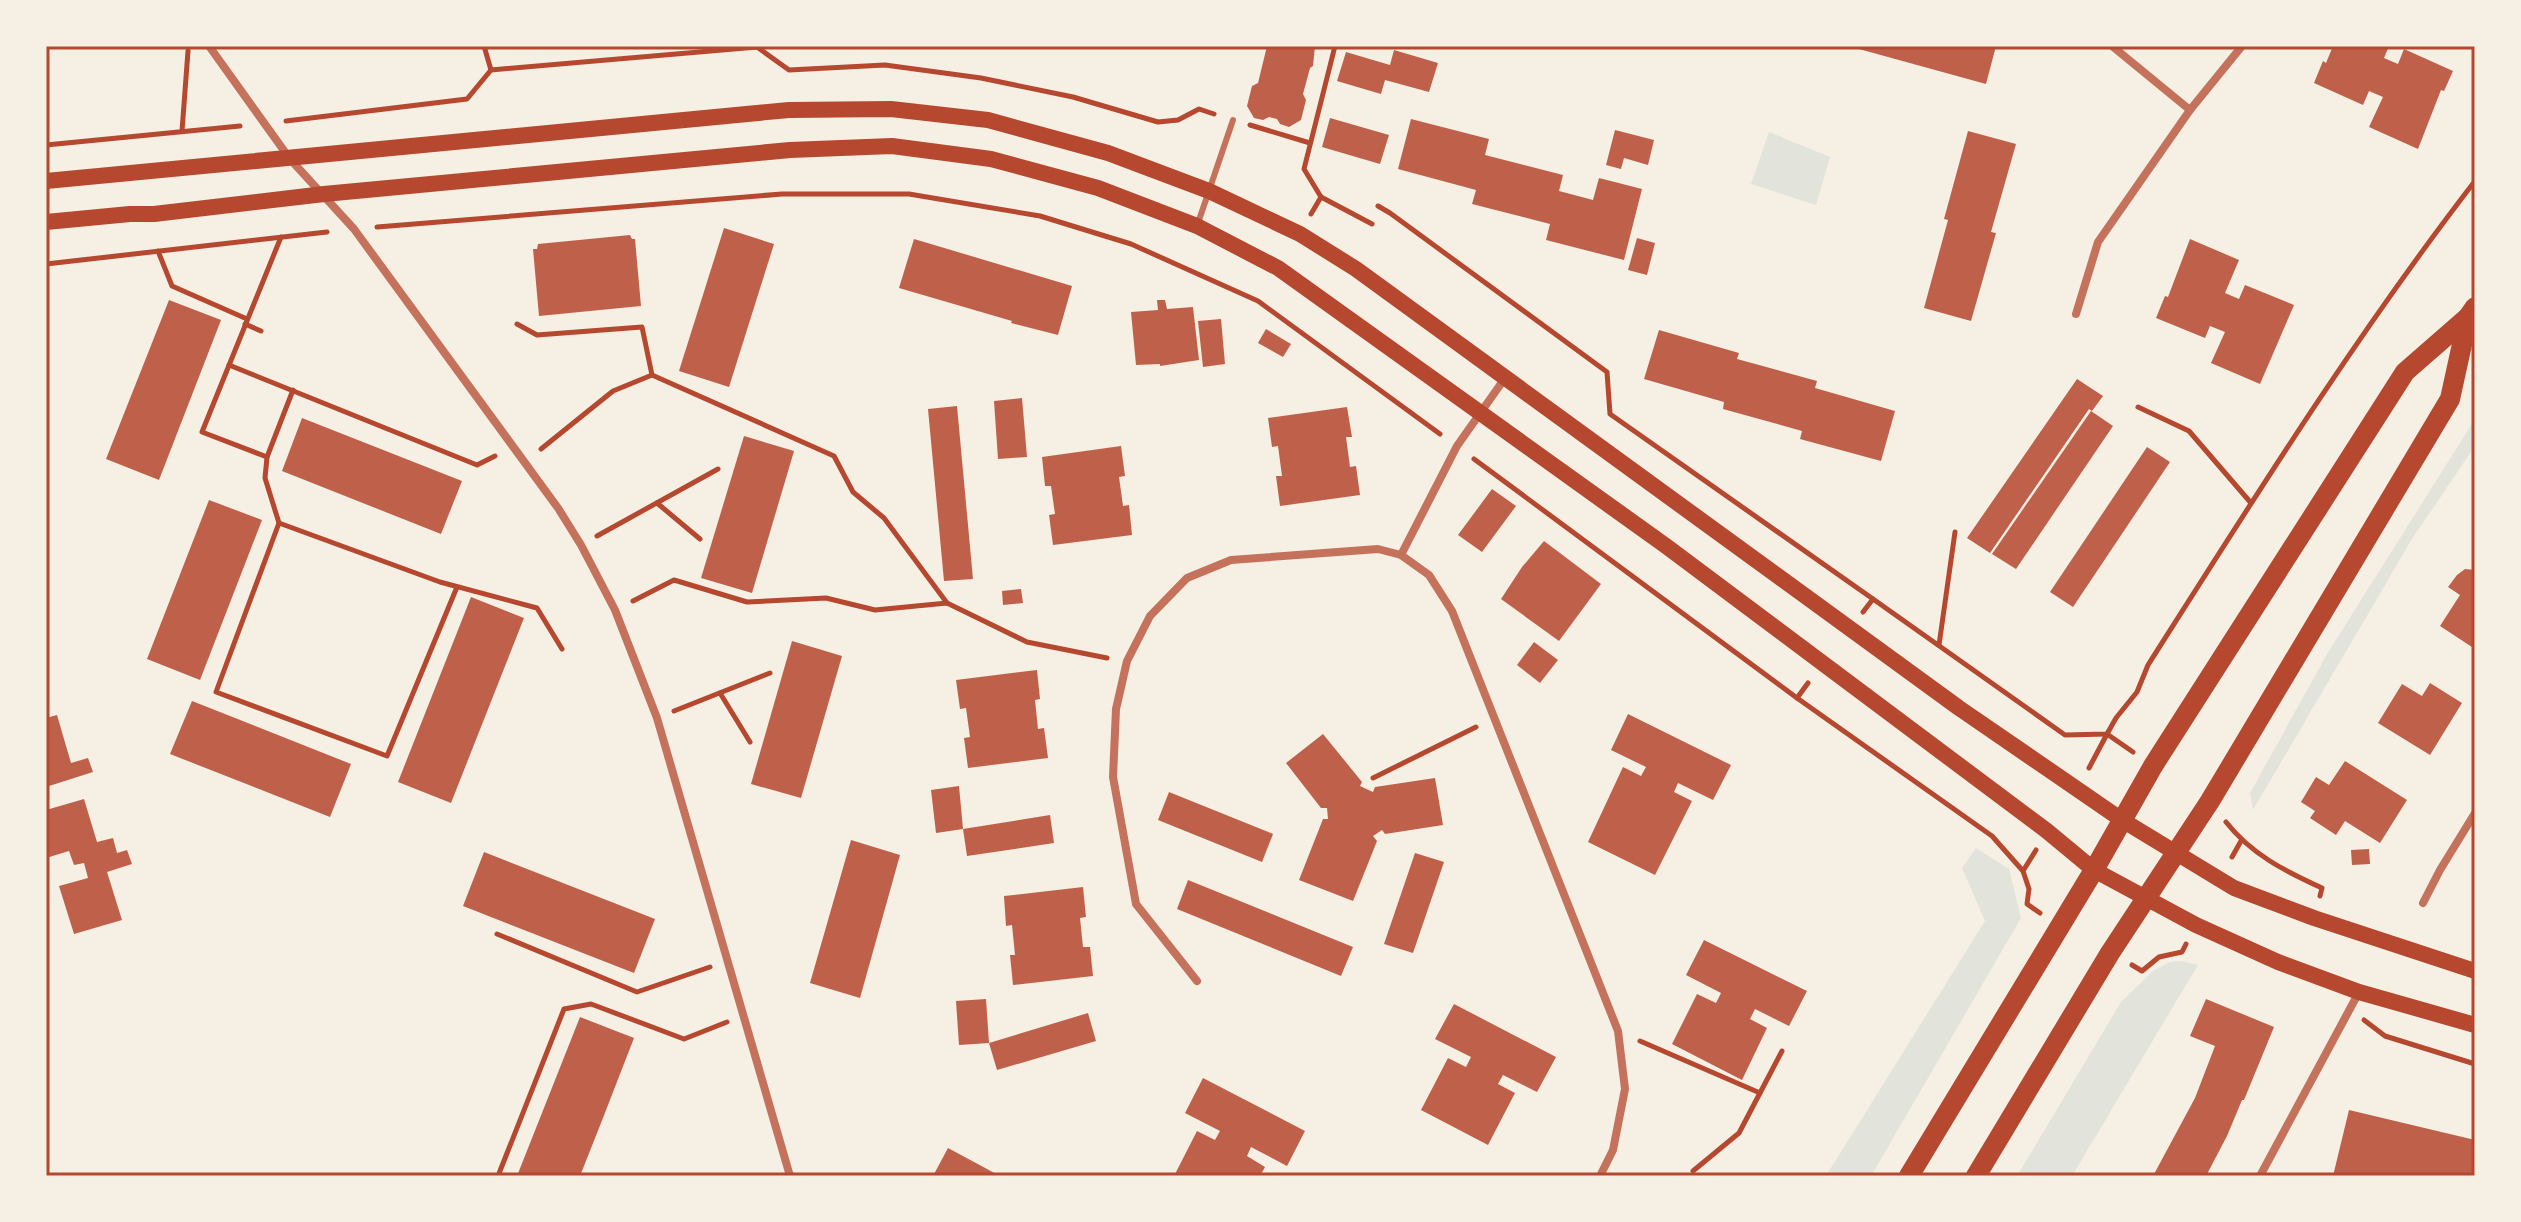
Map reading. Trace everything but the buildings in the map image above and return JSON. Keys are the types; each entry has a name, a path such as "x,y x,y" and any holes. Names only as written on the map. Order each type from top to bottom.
{"main road":[{"path":"46,181 789,110 891,109 988,120 1108,153 1209,191 1300,234 1356,269 1959,708 2177,854 2234,888 2475,971"},
{"path":"46,222 154,214 324,194 790,150 892,146 991,159 1098,188 1197,226 1278,268 1678,555 2047,831 2094,870 2145,900 2278,962 2359,992 2475,1025"},
{"path":"1909,1176 2158,758 2405,372 2471,312"},
{"path":"1976,1176 2110,953 2177,854 2450,399 2471,312"}],"street":[{"path":"209,46 290,159 354,229 558,508 615,610 657,718 790,1176"},
{"path":"2112,46 2190,110"},
{"path":"2076,314 2098,242 2190,110 2242,46"},
{"path":"1401,555 1457,446 1505,378"},
{"path":"1197,981 1136,904 1113,777 1116,709 1127,661 1150,616 1187,578 1231,560 1378,549 1401,555 1429,575 1452,611 1618,1031 1625,1089 1613,1150 1600,1176"},
{"path":"2423,903 2475,813"},
{"path":"2260,1176 2359,992"}],"lane":[{"path":"1197,226 1233,120"}],"path":[{"path":"182,131 189,46"},
{"path":"484,46 491,70"},
{"path":"1335,46 1304,169 1321,197 1372,224"},
{"path":"46,145 265,124"},
{"path":"2107,734 2137,692 2148,665 2251,503 2420,253 2475,181"},
{"path":"46,264 354,229 782,194 909,194 1040,216 1131,244 1258,301 1797,698"},
{"path":"1378,206 1607,372 1610,414 1873,599"},
{"path":"267,457 202,432 281,237"},
{"path":"158,251 172,286 261,331"},
{"path":"517,324 537,335 642,327 652,375"},
{"path":"229,365 477,465 513,446"},
{"path":"524,462 613,391 652,375 834,456 853,492 884,518 947,603 1027,642 1127,661"},
{"path":"293,390 267,457 265,478 279,523 216,692 387,756 457,587"},
{"path":"2138,407 2189,431 2251,503"},
{"path":"581,545 718,469"},
{"path":"657,503 700,539"},
{"path":"279,523 457,587 537,608 562,649"},
{"path":"1939,645 1955,532"},
{"path":"615,610 674,580 747,602 826,598 875,610 947,603"},
{"path":"657,718 770,673"},
{"path":"720,693 750,742"},
{"path":"1373,778 1494,718"},
{"path":"2241,841 2275,866 2322,888"},
{"path":"497,934 637,992 727,961"},
{"path":"498,1176 564,1009 591,1004 684,1039 743,1016"},
{"path":"2350,1010 2385,1036 2475,1064"},
{"path":"1618,1031 1760,1093"},
{"path":"1693,1171 1739,1133 1782,1051"}],"shaded area":[{"path":"1769,132 1830,157 1816,205 1751,184"},
{"path":"2475,419 2475,446 2412,539 2253,810 2250,793 2327,654"},
{"path":"1976,848 2009,869 2021,918 1871,1176 1826,1176 1985,921 1962,868"},
{"path":"2170,962 2198,965 2072,1176 2017,1176 2121,1002 2154,970"}]}
